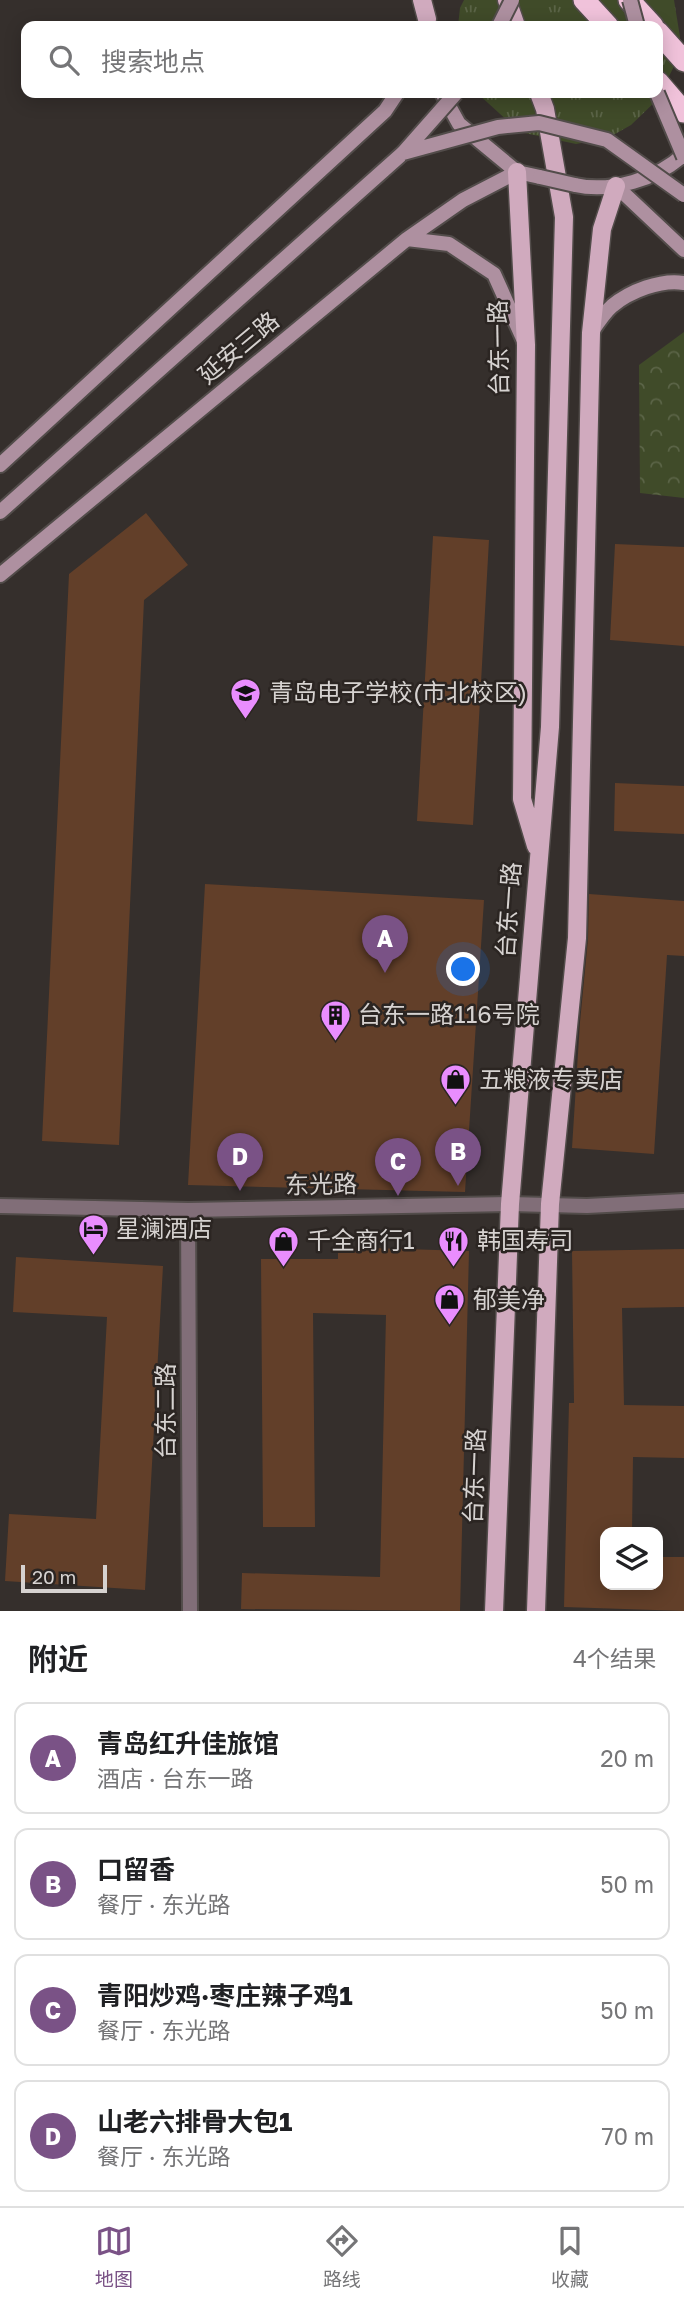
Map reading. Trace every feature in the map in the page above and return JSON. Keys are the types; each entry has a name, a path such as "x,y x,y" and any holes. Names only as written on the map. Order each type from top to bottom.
{"highway":[{"path":"584,0 603,21"},
{"path":"629,0 648,21"},
{"path":"663,38 684,61"},
{"path":"663,88 684,112"}],"main road":[{"path":"422,0 426,21"},
{"path":"427,21 430,0"},
{"path":"507,0 514,21"},
{"path":"502,21 512,0"},
{"path":"629,0 635,21"},
{"path":"0,465 385,111 394,98"},
{"path":"445,98 458,124 517,172 591,188 616,186 643,178 682,157 659,98"},
{"name":"延安三路","path":"0,512 403,153 452,98"},
{"path":"539,856 550,727 564,217 541,98"},
{"path":"403,153 498,127 539,123 607,140 684,195"},
{"name":"延安三路","path":"0,575 407,239 463,200 517,172"},
{"name":"台东一路","path":"494,1611 510,1203 539,856 522,799 526,345 517,172"},
{"path":"616,186 684,250"},
{"path":"536,1611 550,1204 577,938 591,333 602,229 616,186"},
{"path":"407,239 449,244 494,274 526,345"},
{"path":"591,333 611,307 639,290 671,281 684,283"}],"street":[{"name":"东光路","path":"0,1206 188,1210 510,1203 587,1206 684,1201"},
{"name":"台东二路","path":"188,1210 190,1611"}],"green space":[{"path":"464,0 674,0 680,37 676,62 663,89 663,21 459,21"},
{"path":"483,98 658,98 631,125 608,138 576,144 520,132"},
{"path":"684,332 684,498 640,493 639,365"}],"building":[{"path":"146,513 188,565 144,600 119,1145 42,1141 69,574"},
{"path":"433,536 489,540 473,825 417,821"},
{"path":"615,544 684,547 684,646 610,640"},
{"path":"615,783 684,786 684,834 614,831"},
{"name":"台东一路116号院","path":"205,884 484,900 465,1192 188,1185"},
{"path":"589,894 684,901 684,956 667,955 654,1154 572,1148"},
{"path":"338,1247 469,1251 460,1611 241,1609 242,1573 380,1577 386,1315 313,1313 315,1527 263,1527 261,1259 338,1259"},
{"path":"684,1249 684,1307 622,1308 624,1405 684,1406 684,1458 633,1457 632,1527 600,1527 600,1590 663,1590 663,1557 684,1557 684,1611 564,1607 569,1403 574,1403 572,1251"},
{"path":"16,1257 163,1266 145,1590 5,1581 9,1514 96,1519 107,1317 13,1312"}],"place":[{"name":"青岛电子学校(市北校区)","path":"246,720"},
{"name":"青岛红升佳旅馆","path":"385,973"},
{"name":"台东一路116号院","path":"335,1042"},
{"name":"五粮液专卖店","path":"456,1107"},
{"name":"口留香","path":"458,1186"},
{"name":"山老六排骨大包1","path":"240,1191"},
{"name":"青阳炒鸡·枣庄辣子鸡1","path":"398,1196"},
{"name":"星澜酒店","path":"93,1256"},
{"name":"千全商行1","path":"284,1268"},
{"name":"韩国寿司","path":"454,1268"},
{"name":"郁美净","path":"450,1327"}]}
